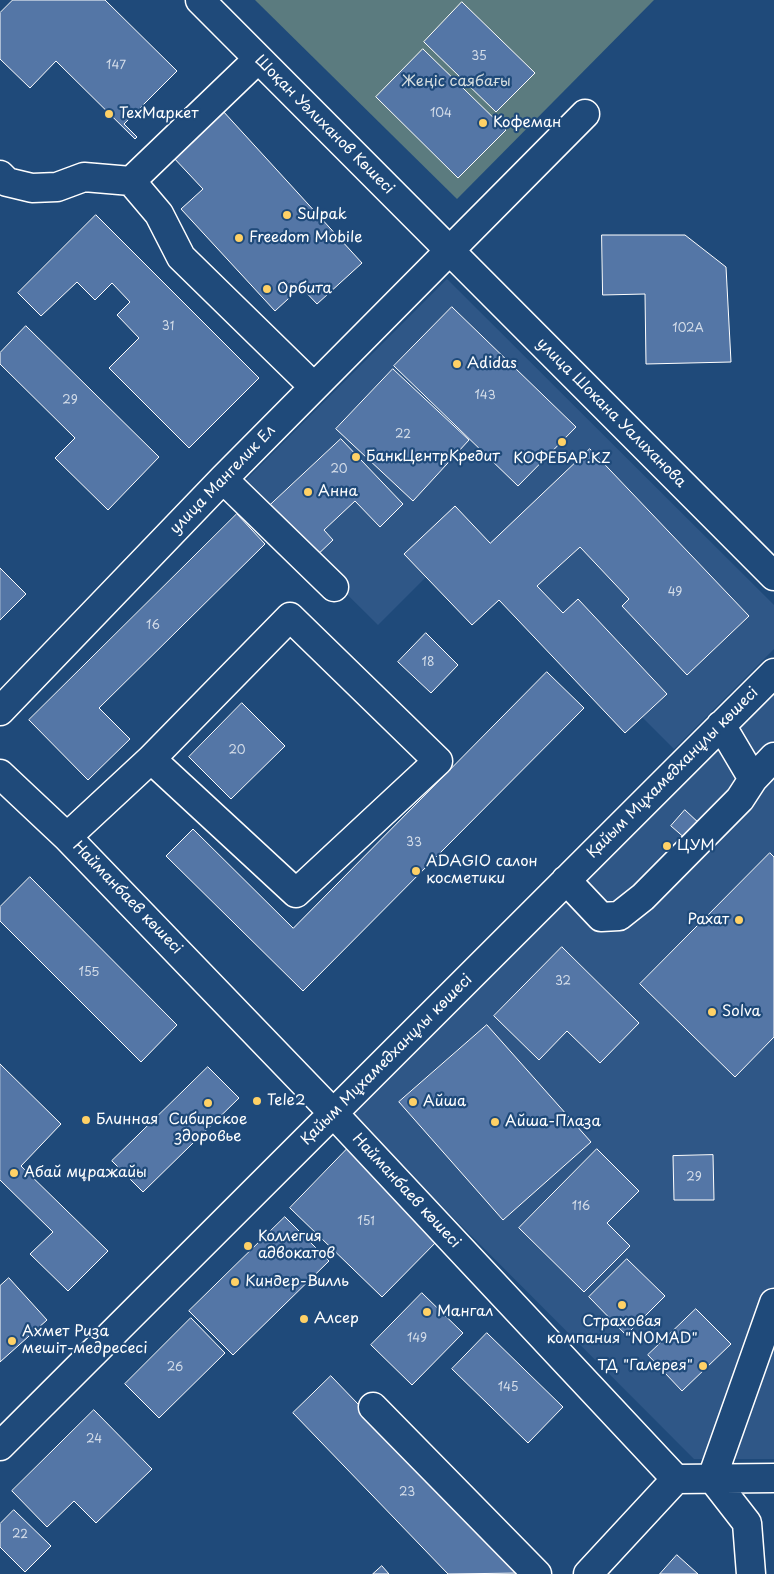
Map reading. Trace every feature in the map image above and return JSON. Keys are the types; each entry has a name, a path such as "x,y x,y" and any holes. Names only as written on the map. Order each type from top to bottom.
{"street":[{"name":"Шоқан Уәлиханов Көшесі","path":"200,0 448,250"},
{"path":"132,181 258,59"},
{"name":"улица Мангелик Ел","path":"0,711 223,479 448,250 585,114"},
{"path":"0,175 7,182 32,188 57,187 84,177 132,181 159,214 181,257 314,387"},
{"name":"улица Шокана Уалиханова","path":"448,250 774,576"},
{"path":"223,479 334,587"},
{"path":"67,836 151,759 290,617 438,761 296,893 151,759"},
{"name":"Қайым Мұхамедханұлы көшесі","path":"0,1446 774,673"},
{"path":"721,725 754,779"},
{"path":"566,880 601,917 619,916 643,897 740,799 754,779 774,757"},
{"name":"Найманбаев көшесі","path":"0,774 67,836 334,1114 676,1479"},
{"path":"712,1478 774,1303"},
{"path":"373,1407 537,1574"},
{"path":"712,1478 747,1523 751,1574"},
{"path":"588,1574 676,1479 774,1478"}],"shaded area":[{"path":"447,279 774,605 774,649 674,749 464,539 378,625 239,487"},
{"path":"774,695 774,1459 694,1459 348,1112"}],"green space":[{"name":"Жеңіс саябағы","path":"255,0 654,0 457,199"}],"building":[{"path":"13,0 105,0 177,71 124,124 137,137 135,139 56,61 30,88 0,59 0,13"},
{"path":"462,2 535,73 496,112 424,42"},
{"path":"423,49 506,130 458,178 376,97"},
{"path":"222,110 362,263 317,304 301,287 275,311 181,209 203,189 172,156"},
{"path":"96,215 259,378 189,448 109,368 139,338 117,315 130,302 112,283 95,300 77,282 41,316 18,293"},
{"path":"602,235 685,235 726,267 731,362 646,364 645,294 603,295"},
{"path":"452,307 576,427 518,486 394,366"},
{"path":"26,326 159,457 108,510 55,458 75,438 0,364 0,353"},
{"path":"393,369 469,440 413,501 336,429"},
{"path":"341,439 403,504 380,527 355,501 324,530 333,540 312,560 265,510"},
{"path":"590,449 749,616 687,675 622,606 629,599 580,547 537,586 563,613 578,599 667,694 625,733 499,600 472,625 404,554 455,506 490,543"},
{"path":"237,514 265,544 99,708 130,739 88,780 29,720"},
{"path":"0,568 26,594 0,620"},
{"path":"426,633 458,665 431,693 398,662"},
{"path":"547,672 584,708 303,991 166,856 193,829 293,928"},
{"path":"242,703 285,746 231,799 189,757"},
{"path":"685,810 701,825 687,840 671,826"},
{"name":"Рахат","path":"770,853 774,857 774,1037 735,1077 640,984"},
{"path":"30,877 177,1025 141,1062 0,921 0,907"},
{"path":"562,947 639,1023 600,1063 567,1031 539,1060 494,1016"},
{"name":"Айша-Плаза","path":"487,1025 591,1142 503,1220 399,1102"},
{"name":"Абай мұражайы","path":"0,1064 61,1124 21,1166 108,1251 68,1291 30,1254 53,1232 0,1180"},
{"path":"208,1067 239,1098 143,1192 112,1161"},
{"path":"350,1146 442,1236 382,1297 290,1208"},
{"path":"597,1149 639,1191 607,1223 630,1246 584,1292 519,1228"},
{"path":"713,1155 714,1200 674,1200 673,1156"},
{"path":"285,1217 329,1261 233,1355 189,1311"},
{"path":"627,1259 665,1296 626,1335 589,1297"},
{"name":"Ахмет Риза мешіт-медресесі","path":"9,1278 47,1320 0,1362 0,1286"},
{"path":"422,1293 463,1333 412,1385 371,1345"},
{"path":"696,1309 731,1344 682,1391 648,1355"},
{"path":"191,1318 225,1353 159,1418 125,1384"},
{"path":"487,1333 563,1407 528,1443 452,1369"},
{"path":"331,1376 521,1573 448,1574 293,1413"},
{"path":"94,1410 152,1469 96,1523 74,1501 47,1527 12,1491"},
{"path":"14,1510 51,1546 25,1572 0,1547 0,1524"},
{"path":"677,1555 698,1574 660,1574"},
{"path":"382,1566 389,1574 373,1574"}],"place":[{"name":"ТехМаркет","path":"109,114"},
{"name":"Кофеман","path":"483,123"},
{"name":"Sulpak","path":"287,215"},
{"name":"Freedom Mobile","path":"239,238"},
{"name":"Орбита","path":"267,289"},
{"name":"Adidas","path":"457,364"},
{"name":"КОФЕБАР.KZ","path":"562,442"},
{"name":"БанкЦентрКредит","path":"356,457"},
{"name":"Анна","path":"308,492"},
{"name":"ЦУМ","path":"667,846"},
{"name":"ADAGIO салон косметики","path":"416,871"},
{"name":"Рахат","path":"739,920"},
{"name":"Solva","path":"712,1012"},
{"name":"Tele2","path":"257,1101"},
{"name":"Айша","path":"413,1102"},
{"name":"Сибирское здоровье","path":"208,1103"},
{"name":"Блинная","path":"86,1120"},
{"name":"Айша-Плаза","path":"495,1122"},
{"name":"Абай мұражайы","path":"14,1173"},
{"name":"Коллегия адвокатов","path":"248,1246"},
{"name":"Киндер-Вилль","path":"235,1282"},
{"name":"Страховая компания \"NOMAD\"","path":"622,1305"},
{"name":"Мангал","path":"427,1312"},
{"name":"Алсер","path":"304,1319"},
{"name":"Ахмет Риза мешіт-медресесі","path":"12,1341"},
{"name":"ТД \"Галерея\"","path":"703,1366"}]}
